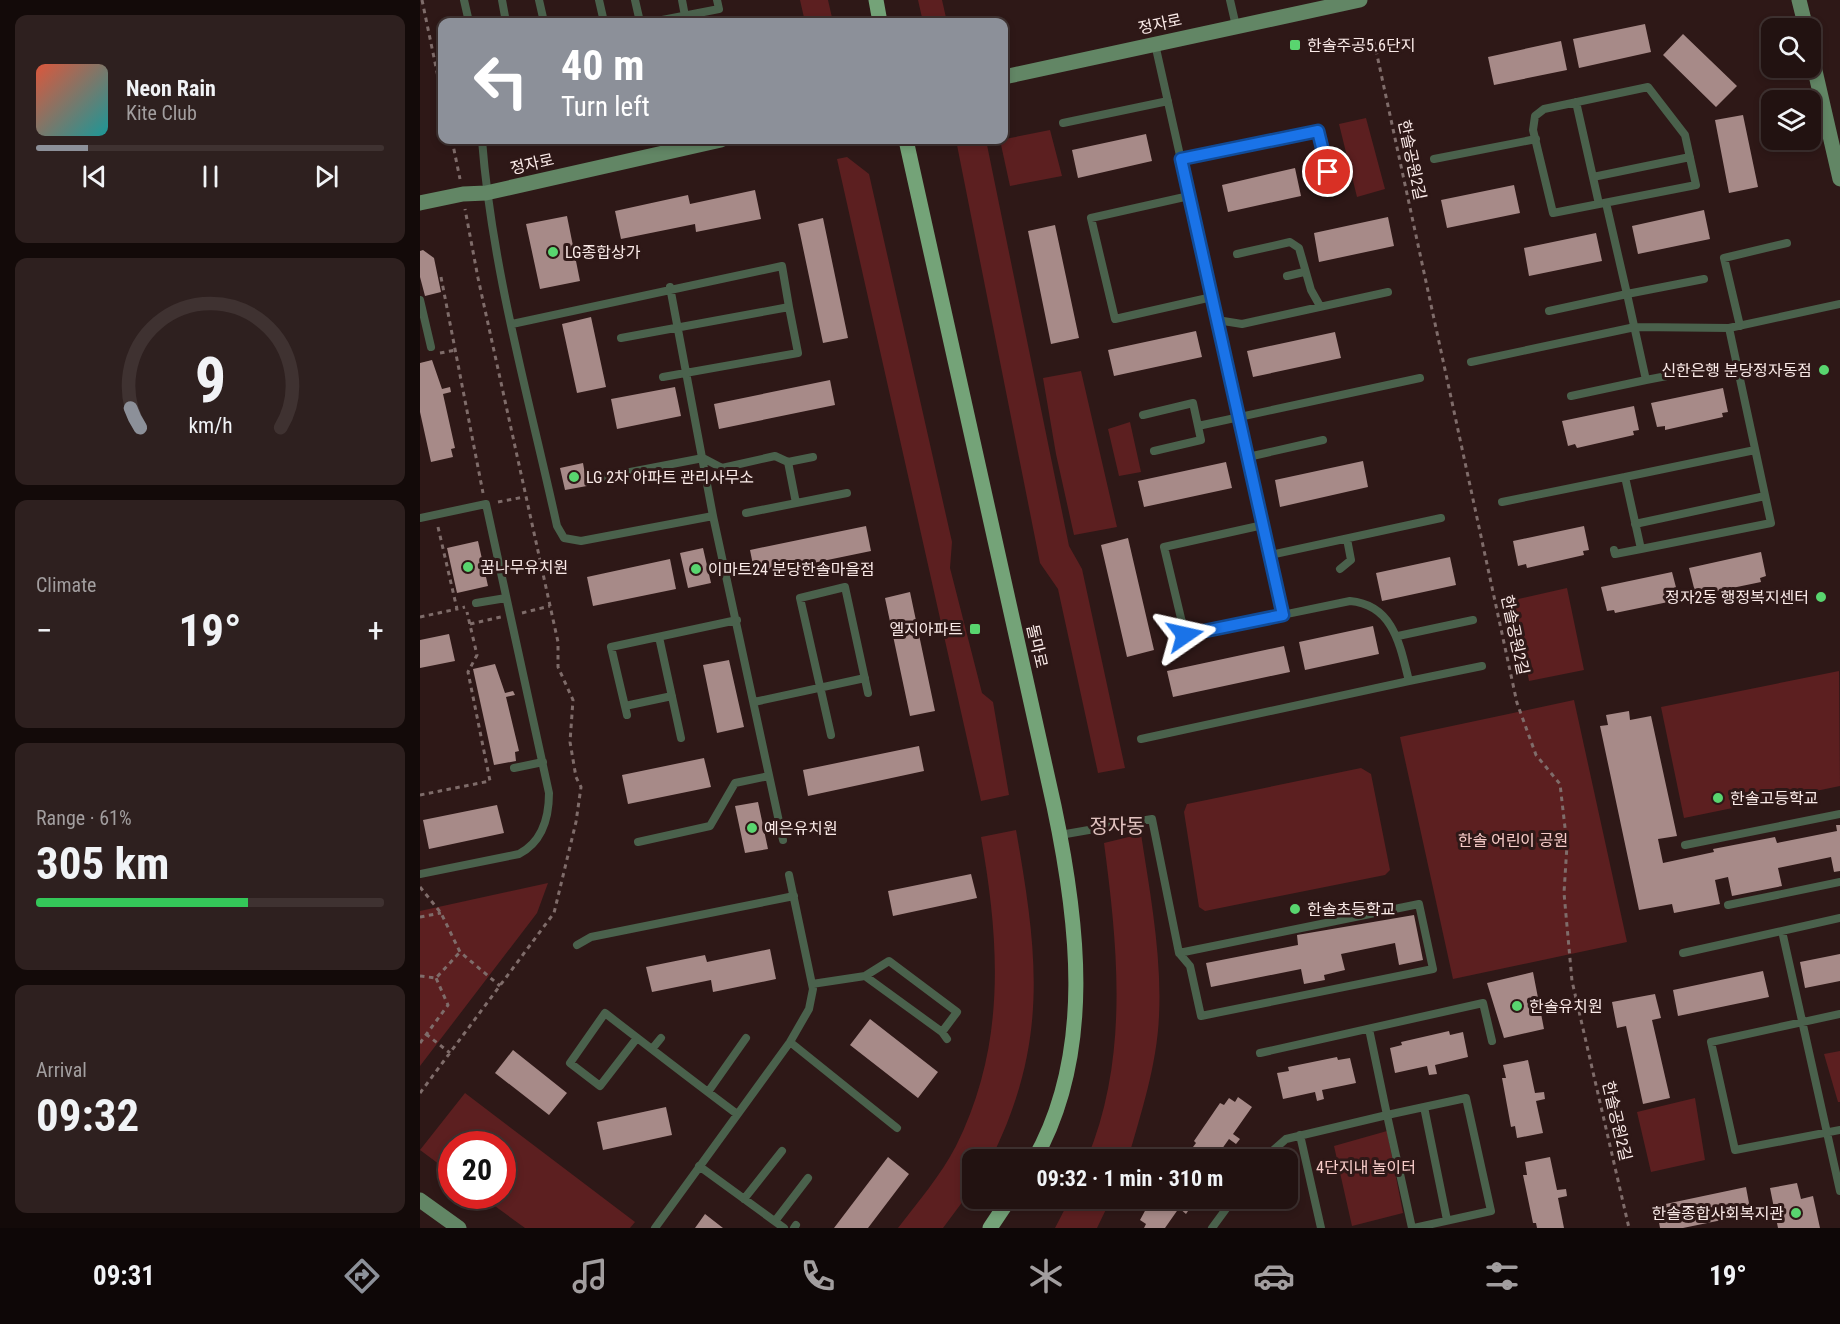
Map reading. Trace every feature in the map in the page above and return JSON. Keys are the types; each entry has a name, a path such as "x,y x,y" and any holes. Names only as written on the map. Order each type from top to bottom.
{"main road":[{"path":"876,0 879,18"},
{"name":"돌마로","path":"907,144 1060,835 1073,925 1074,1025 1070,1059 1062,1094 1039,1149"},
{"path":"990,1228 1003,1209"}],"street":[{"name":"정자로","path":"1008,76 1360,0"},
{"path":"1799,0 1804,18"},
{"path":"1817,78 1840,179"},
{"name":"정자로","path":"420,203 463,194 486,193 703,144"},
{"path":"420,1200 459,1228"}],"lane":[{"path":"464,0 467,18"},
{"path":"502,0 505,18"},
{"path":"539,0 543,18"},
{"path":"599,0 603,18"},
{"path":"636,0 639,18"},
{"path":"682,0 685,16"},
{"path":"674,18 719,9 717,0"},
{"path":"1230,0 1236,26"},
{"path":"1155,44 1283,615"},
{"path":"1648,87 1685,135 1696,184 1553,213 1532,122 1539,111 1576,102 1648,87"},
{"path":"1063,123 1168,101"},
{"path":"1576,102 1593,177 1603,204 1627,294 1646,380"},
{"path":"1181,159 1318,131 1332,193"},
{"path":"1434,159 1536,139"},
{"path":"482,144 486,193 512,324 557,525 564,538 581,541 713,516"},
{"path":"1593,177 1690,157"},
{"path":"1189,196 1091,218 1115,319 1212,297"},
{"path":"1237,254 1290,242 1299,248 1304,272 1320,306"},
{"path":"1740,326 1724,258 1787,243"},
{"path":"512,324 670,287 782,266 798,353 663,377"},
{"path":"1287,276 1304,272"},
{"path":"1549,311 1704,279"},
{"path":"670,287 713,516 783,840"},
{"path":"1217,320 1242,324 1388,292"},
{"path":"420,300 431,347"},
{"path":"1471,362 1635,327 1729,328 1840,304"},
{"path":"621,338 789,307"},
{"path":"1614,550 1615,554 1771,523 1729,328"},
{"path":"1571,396 1702,369"},
{"path":"1198,426 1420,378"},
{"path":"1143,414 1193,403 1201,440 1154,451"},
{"path":"1248,457 1323,440"},
{"path":"1502,502 1755,450"},
{"path":"594,479 703,458 722,468 775,456 788,462 813,457"},
{"path":"788,462 796,503"},
{"path":"1625,477 1641,549"},
{"path":"746,513 847,493"},
{"path":"1635,524 1765,496"},
{"path":"420,518 486,504 543,762 549,808 545,824 530,848 519,854 420,874"},
{"path":"1270,555 1441,518"},
{"path":"1263,525 1164,547 1185,635 1350,601 1362,602 1382,614 1398,636 1409,681"},
{"path":"1340,569 1351,560 1347,539"},
{"path":"831,735 800,598 845,587 868,693"},
{"path":"476,603 506,597"},
{"path":"672,696 626,711 611,647 737,620"},
{"path":"1398,636 1473,621"},
{"path":"658,637 681,738"},
{"path":"1141,739 1482,666"},
{"path":"754,702 864,678"},
{"path":"514,768 543,762"},
{"path":"638,842 710,826 735,783 769,776"},
{"path":"1684,845 1840,814"},
{"path":"1060,835 1152,819 1179,953 1190,966 1201,1016 1432,969 1419,904 1179,953"},
{"path":"655,1228 790,1042 809,1010 812,984 789,875"},
{"path":"1728,905 1840,882"},
{"path":"577,945 591,937 794,896"},
{"path":"1683,953 1840,918"},
{"path":"1782,931 1840,1191"},
{"path":"812,984 865,976 889,961 957,1012 944,1036 865,976"},
{"path":"1260,1053 1483,1002 1492,1041"},
{"path":"637,1038 600,1086 570,1063 605,1013 737,1114"},
{"path":"1840,1014 1711,1042 1736,1150 1840,1130"},
{"path":"1273,1149 1278,1144 1300,1135 1388,1115 1466,1098 1491,1211 1413,1228 1388,1115 1369,1029"},
{"path":"652,1049 661,1038"},
{"path":"708,1092 746,1038"},
{"path":"790,1042 897,1128"},
{"path":"1424,1107 1447,1220"},
{"path":"1300,1135 1321,1228"},
{"path":"744,1199 782,1151"},
{"path":"699,1166 784,1228"},
{"path":"775,1221 808,1178"},
{"path":"1212,1228 1225,1209"}],"path":[{"path":"422,0 438,77"},
{"name":"한솔공원2길","path":"1374,41 1517,704 1536,755 1560,784 1567,845 1564,893 1572,981 1629,1228"},
{"path":"453,144 463,194"},
{"path":"441,277 486,504 525,496"},
{"path":"438,524 457,609"},
{"path":"513,615 550,606"},
{"path":"420,617 466,607 477,655 468,672 490,781 420,795"},
{"path":"470,624 503,617"},
{"path":"420,887 441,913 460,952 500,986"},
{"path":"420,917 441,913"},
{"path":"436,978 460,952"},
{"path":"420,976 436,978"},
{"path":"420,1043 448,1005 436,978"},
{"path":"426,1034 450,1053"}],"green space":[{"path":"800,0 828,0 832,18 804,18"},
{"path":"918,0 942,0 946,18 922,18"},
{"path":"1366,118 1385,189 1357,197 1339,124"},
{"path":"1050,130 1062,176 1010,186 1001,144 1008,144 1008,138"},
{"path":"987,144 1069,546 1082,569 1125,768 1098,773 1058,589 1040,563 957,145"},
{"path":"847,157 869,174 952,542 950,568 982,693 993,702 1009,795 981,801 837,159"},
{"path":"1081,371 1117,527 1074,535 1056,454 1043,378"},
{"path":"1130,422 1141,472 1119,476 1108,429"},
{"path":"1567,588 1584,670 1529,681 1514,600"},
{"path":"1839,671 1840,786 1684,818 1661,707"},
{"name":"한솔 어린이 공원","path":"1574,700 1627,942 1453,979 1400,737"},
{"path":"1361,768 1371,774 1390,870 1385,875 1205,911 1199,907 1184,812 1187,804"},
{"path":"1016,830 1024,875 1033,958 1033,998 1030,1036 1022,1076 1010,1116 995,1149 962,1149 962,1202 943,1228 898,1228 950,1157 972,1108 984,1071 991,1032 995,955 981,837"},
{"path":"1141,834 1159,971 1159,1016 1155,1053 1148,1089 1131,1149 1090,1149 1100,1121 1115,1043 1116,963 1104,843"},
{"path":"548,883 537,913 420,1066 420,911"},
{"path":"1840,1051 1840,1102 1838,1102 1824,1054"},
{"path":"465,1093 515,1131 438,1131 438,1163 420,1150"},
{"path":"1695,1098 1705,1160 1651,1172 1637,1112"},
{"name":"4단지내 놀이터","path":"1387,1131 1403,1213 1352,1226 1334,1146"},
{"path":"516,1132 635,1222 630,1228 525,1228 499,1209 516,1209"},
{"path":"1064,1209 1106,1209 1097,1228 1055,1228"}],"building":[{"path":"1645,24 1651,52 1579,68 1573,39"},
{"path":"1683,34 1737,86 1716,107 1663,55"},
{"path":"1561,41 1567,70 1494,85 1488,57"},
{"path":"1743,115 1758,187 1729,193 1715,120"},
{"path":"1146,134 1152,161 1078,178 1072,150"},
{"path":"1295,168 1301,196 1228,212 1222,185"},
{"path":"1514,185 1520,213 1447,228 1441,200"},
{"path":"755,190 761,219 696,232 695,224 621,239 615,211 688,195 690,204"},
{"path":"1704,210 1710,239 1638,254 1632,226"},
{"name":"LG종합상가","path":"567,216 580,281 540,289 526,224"},
{"path":"1388,217 1394,246 1319,262 1314,233"},
{"path":"823,218 848,338 823,343 798,224"},
{"path":"1055,225 1079,338 1051,344 1028,231"},
{"path":"1596,233 1602,261 1529,276 1524,248"},
{"path":"423,250 434,258 441,292 425,296 420,277 420,251"},
{"path":"591,317 606,387 577,393 562,324"},
{"path":"1196,331 1202,357 1114,376 1108,350"},
{"path":"1335,332 1341,358 1253,377 1247,351"},
{"path":"432,360 442,389 450,387 451,392 443,394 455,448 451,449 453,457 431,462 420,412 420,363"},
{"path":"830,380 835,405 719,429 714,404"},
{"path":"675,387 681,416 617,429 611,399"},
{"path":"1723,388 1728,412 1722,413 1723,417 1665,430 1665,426 1657,427 1651,403"},
{"path":"1634,406 1639,430 1633,431 1634,435 1577,448 1575,444 1568,446 1562,421"},
{"path":"1363,461 1368,487 1280,507 1275,480"},
{"path":"1226,462 1232,488 1144,507 1138,481"},
{"name":"LG 2차 아파트 관리사무소","path":"583,463 587,486 565,490 560,468"},
{"path":"866,526 871,551 755,575 750,550"},
{"path":"1584,526 1589,550 1583,551 1584,555 1527,568 1526,564 1518,566 1513,541"},
{"path":"1128,538 1154,650 1127,657 1101,545"},
{"name":"꿈나무유치원","path":"478,541 488,586 457,593 447,548"},
{"name":"이마트24 분당한솔마을점","path":"703,548 711,583 688,588 680,553"},
{"path":"1761,552 1766,576 1760,578 1761,582 1703,594 1702,591 1695,592 1689,568"},
{"path":"1450,557 1456,585 1382,601 1376,573"},
{"path":"670,559 676,589 593,606 587,577"},
{"path":"1672,572 1678,595 1672,597 1673,601 1615,613 1614,610 1607,611 1601,587"},
{"path":"910,592 935,711 910,716 885,598"},
{"path":"1373,626 1379,654 1305,670 1299,642"},
{"path":"449,634 455,661 420,668 420,640"},
{"path":"1284,646 1290,672 1173,697 1167,671"},
{"path":"729,660 744,727 717,733 703,665"},
{"path":"495,664 505,693 513,691 515,695 506,697 519,751 515,752 516,761 494,765 473,669"},
{"path":"1629,711 1630,720 1651,716 1677,836 1658,839 1663,863 1714,852 1713,849 1775,837 1777,843 1837,831 1836,825 1840,825 1840,871 1834,872 1831,857 1778,868 1782,886 1732,896 1728,877 1715,880 1720,904 1674,913 1672,904 1639,910 1600,726 1608,725 1606,715"},
{"path":"919,746 924,771 808,796 803,770"},
{"path":"704,758 711,787 628,804 622,775"},
{"name":"예은유치원","path":"758,802 768,849 745,853 735,806"},
{"path":"497,805 504,833 429,849 423,820"},
{"path":"971,874 977,898 893,916 888,891"},
{"path":"1414,915 1423,960 1399,965 1395,943 1341,954 1345,970 1324,975 1325,980 1304,984 1301,969 1211,987 1206,963 1298,945 1297,935"},
{"path":"770,949 776,979 713,992 711,980 652,992 646,967 705,955 707,962"},
{"path":"1840,954 1840,981 1805,988 1800,962"},
{"path":"1763,971 1769,997 1678,1016 1673,990"},
{"name":"한솔유치원","path":"1533,972 1544,1029 1504,1038 1487,983"},
{"path":"1655,994 1661,1018 1652,1020 1670,1098 1643,1104 1626,1026 1617,1028 1612,1002"},
{"path":"870,1019 938,1072 918,1098 850,1045"},
{"path":"1449,1031 1450,1035 1463,1032 1468,1057 1435,1065 1437,1074 1429,1075 1427,1066 1395,1073 1390,1048 1402,1045 1401,1042"},
{"path":"513,1050 567,1093 549,1115 495,1073"},
{"path":"1337,1057 1338,1060 1350,1058 1356,1083 1322,1090 1324,1099 1317,1101 1315,1092 1283,1099 1277,1073 1289,1071 1288,1067"},
{"path":"1528,1060 1535,1093 1544,1092 1545,1099 1536,1101 1543,1133 1517,1138 1515,1126 1511,1127 1502,1078 1506,1078 1503,1065"},
{"path":"1238,1097 1252,1107 1233,1134 1240,1139 1236,1144 1229,1139 1222,1149 1192,1149 1196,1143 1194,1141 1220,1103 1224,1105 1229,1098 1235,1102"},
{"path":"666,1107 672,1135 603,1150 597,1122"},
{"path":"888,1157 909,1174 868,1228 834,1228"},
{"path":"1550,1157 1557,1190 1566,1189 1567,1196 1558,1198 1564,1228 1537,1228 1536,1223 1533,1223 1523,1175 1527,1175 1525,1162"},
{"name":"한솔종합사회복지관","path":"1797,1183 1801,1199 1813,1196 1820,1228 1778,1228 1770,1188"},
{"path":"1746,1187 1751,1214 1683,1228 1660,1228 1656,1206"},
{"path":"1146,1209 1178,1209 1165,1228 1144,1228 1146,1224 1140,1220"},
{"path":"1180,1209 1189,1209 1186,1214"},
{"path":"705,1214 723,1228 695,1228"}],"place":[{"name":"한솔주공5.6단지","path":"1295,45"},
{"name":"LG종합상가","path":"553,252"},
{"name":"신한은행 분당정자동점","path":"1824,370"},
{"name":"LG 2차 아파트 관리사무소","path":"574,477"},
{"name":"꿈나무유치원","path":"468,567"},
{"name":"이마트24 분당한솔마을점","path":"696,569"},
{"name":"정자2동 행정복지센터","path":"1821,597"},
{"name":"엘지아파트","path":"975,629"},
{"name":"한솔고등학교","path":"1718,798"},
{"name":"예은유치원","path":"752,828"},
{"name":"한솔초등학교","path":"1295,909"},
{"name":"한솔유치원","path":"1517,1006"},
{"name":"한솔종합사회복지관","path":"1796,1213"}],"district":[{"name":"정자동","path":"1117,826"}],"route":[{"path":"1185,635 1283,615 1181,159 1318,131 1328,172"}]}
